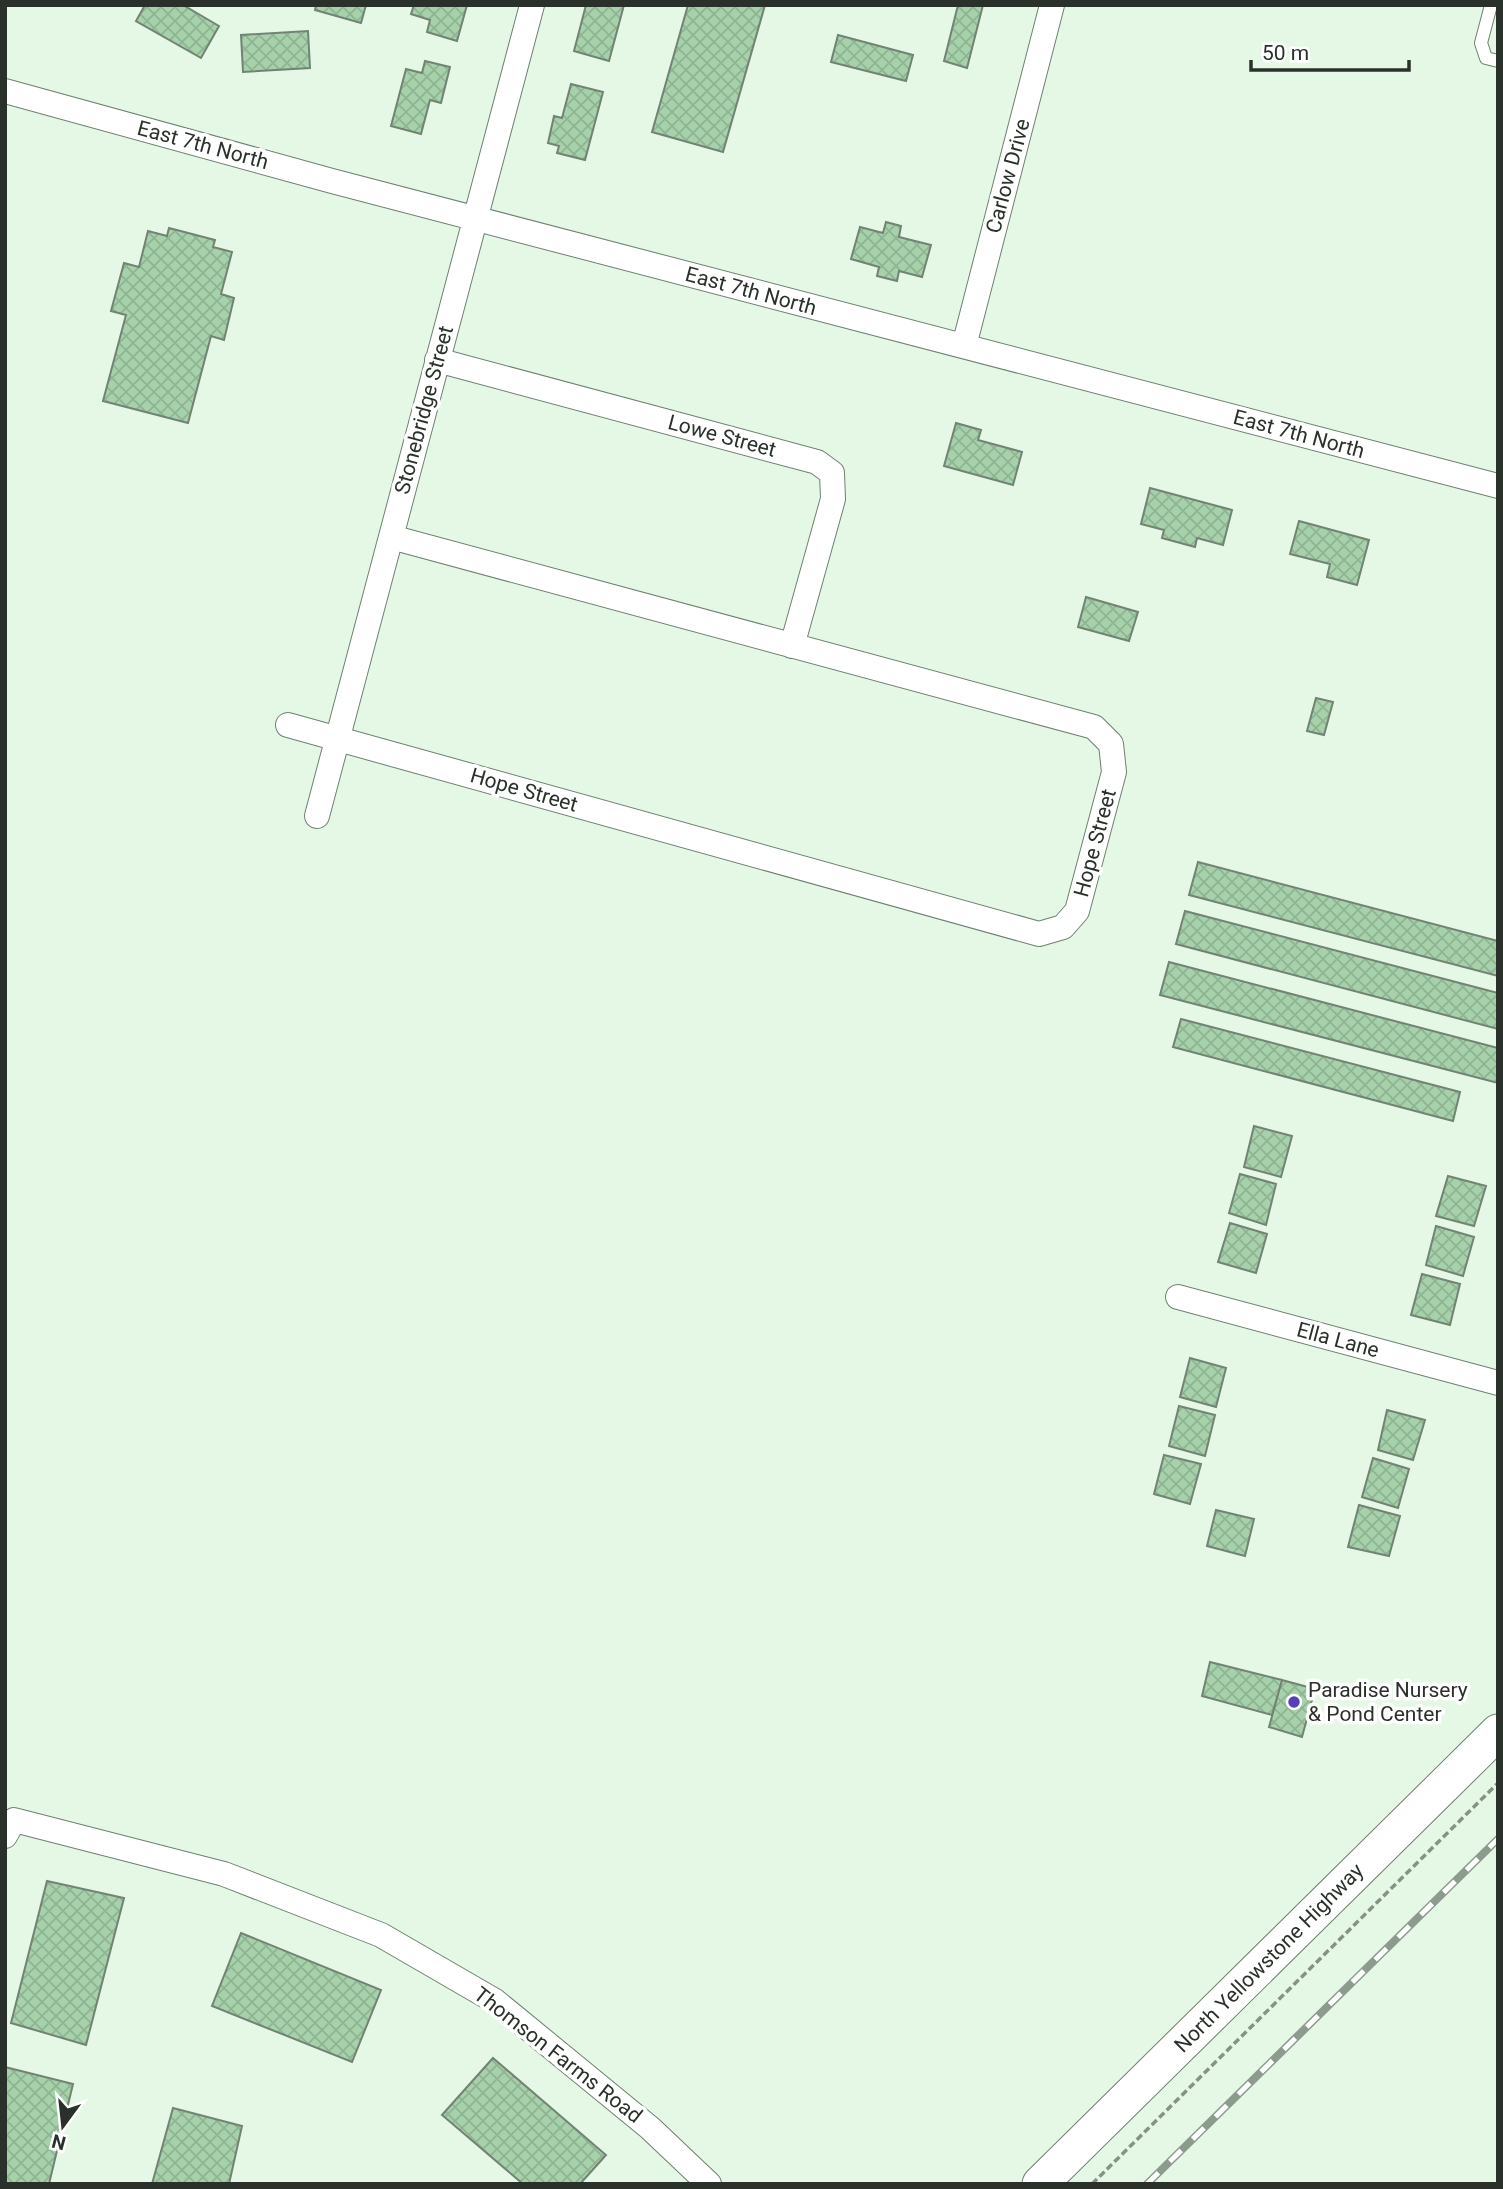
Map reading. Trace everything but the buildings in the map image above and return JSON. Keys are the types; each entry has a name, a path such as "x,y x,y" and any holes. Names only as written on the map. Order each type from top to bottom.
{"main road":[{"name":"North Yellowstone Highway","path":"1040,2184 1498,1732"}],"street":[{"name":"Stonebridge Street","path":"317,816 531,5"},
{"name":"Carlow Drive","path":"964,346 1052,5"},
{"name":"East 7th North","path":"5,91 474,218 1498,486"},
{"name":"Lowe Street","path":"437,360 817,462 832,473 833,499 792,646"},
{"name":"Hope Street","path":"288,725 1039,933 1063,928 1077,911 1114,772 1111,744 1094,727 390,537"},
{"name":"Ella Lane","path":"1178,1297 1498,1383"},
{"name":"Thomson Farms Road","path":"5,1836 14,1820 224,1874 381,1935 495,2001 650,2128 709,2184"}],"lane":[{"path":"1492,5 1481,43 1486,58 1498,61"}],"path":[{"path":"1092,2184 1498,1783"}],"railway":[{"path":"1147,2184 1498,1839"}],"place":[{"name":"Paradise Nursery & Pond Center","path":"1294,1702"}]}
